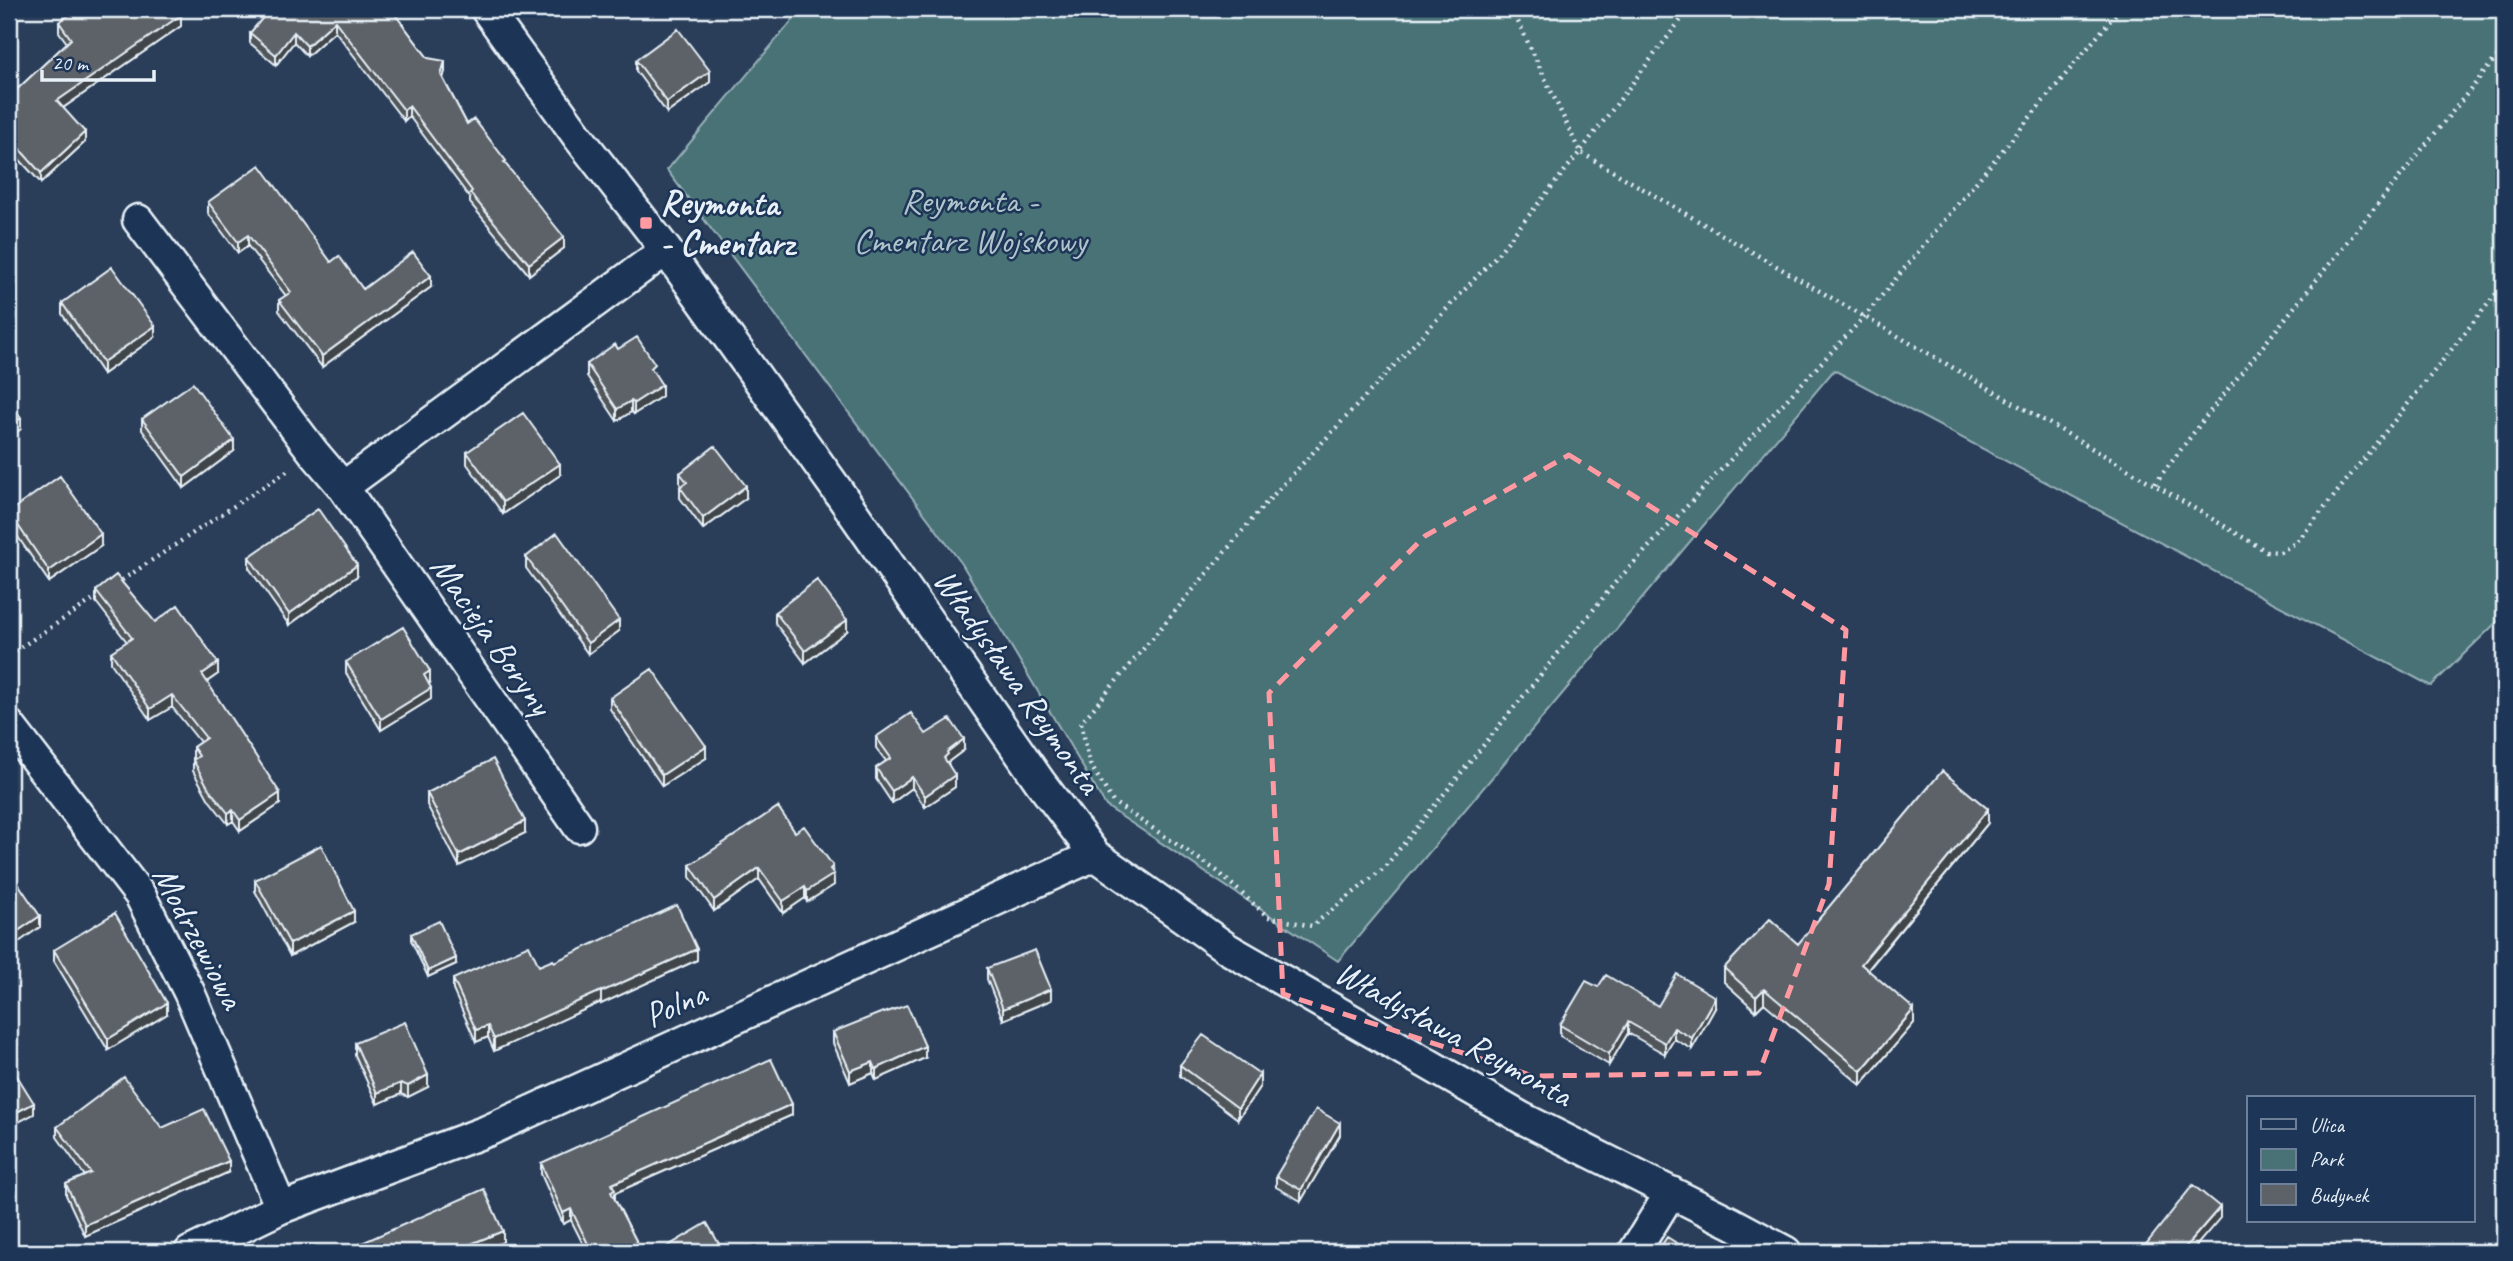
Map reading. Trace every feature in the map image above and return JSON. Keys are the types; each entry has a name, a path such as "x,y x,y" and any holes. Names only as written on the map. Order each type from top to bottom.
{"street":[{"name":"Władysława Reymonta","path":"500,15 579,138 666,250 838,491 1040,782 1095,855 1228,949 1522,1118 1786,1252"},
{"name":"Macieja Boryny","path":"138,220 314,453 343,487 579,827"},
{"path":"343,487 666,250"},
{"name":"Modrzewiowa","path":"9,725 139,895 189,992 281,1208"},
{"name":"Polna","path":"190,1252 281,1208 487,1131 1095,855"},
{"path":"1634,1252 1671,1192"}],"path":[{"path":"1512,9 1580,152 2155,484 2266,551 2280,552 2297,542 2504,284"},
{"path":"1689,9 1580,152 1496,256 1266,503 1081,723 1090,764 1114,802 1217,871 1268,917 1312,926 1384,868 1615,583 1864,317 2120,9"},
{"path":"2155,484 2204,419 2504,48"},
{"path":"9,655 314,453"}],"highlighted area":[{"path":"1569,455 1846,630 1829,884 1759,1073 1533,1076 1283,994 1269,693 1425,536"}],"green space":[{"name":"Reymonta - Cmentarz Wojskowy","path":"802,9 2504,9 2504,615 2431,686 1834,370 1338,961 1106,806 962,564 667,170"}],"building":[{"path":"78,9 176,9 181,15 57,101 85,132 41,173 9,137 9,107 16,100 11,95 71,39 59,22"},
{"path":"270,9 391,9 428,58 445,61 441,75 467,124 474,119 506,161 504,162 564,237 529,264 470,193 472,191 409,106 404,110 335,21 307,46 294,32 276,55 250,33"},
{"path":"678,29 710,71 667,102 636,60"},
{"path":"260,165 331,262 339,256 363,289 413,252 431,276 322,356 279,300 291,292 248,235 238,242 208,202"},
{"path":"112,267 155,326 103,362 62,303"},
{"path":"637,337 655,364 651,368 662,385 634,403 631,401 617,409 587,364 615,344 618,349"},
{"path":"193,383 234,440 184,477 142,419"},
{"path":"9,399 21,418 9,426"},
{"path":"523,413 560,464 503,502 467,452"},
{"path":"715,446 746,486 703,518 680,487 687,482 680,473"},
{"path":"60,476 101,534 49,571 9,512"},
{"path":"318,509 357,565 289,614 249,557"},
{"path":"557,533 619,620 588,643 526,557"},
{"path":"116,575 155,622 178,605 218,663 202,674 280,793 240,820 233,810 228,813 209,789 193,760 199,756 193,747 206,738 172,695 150,709 111,652 132,638 96,591"},
{"path":"817,580 847,620 805,651 775,612"},
{"path":"403,627 430,671 424,675 431,688 381,719 346,662"},
{"path":"652,669 706,746 662,775 610,698"},
{"path":"911,713 926,734 950,719 964,739 947,752 944,758 955,775 925,796 912,777 892,791 876,768 891,758 876,737"},
{"path":"493,759 525,821 459,855 427,793"},
{"path":"1942,771 1988,809 1861,964 1914,1009 1861,1071 1764,989 1756,997 1724,968 1770,919 1798,944"},
{"path":"778,807 795,832 804,826 833,866 830,869 834,874 807,891 805,887 783,901 759,868 714,900 690,865"},
{"path":"321,845 354,911 290,944 255,880"},
{"path":"9,870 40,916 9,937"},
{"path":"677,905 697,949 494,1039 488,1026 476,1030 453,979 529,945 539,966 553,960 554,962"},
{"path":"115,913 167,1003 108,1039 54,950"},
{"path":"439,921 456,958 428,971 411,934"},
{"path":"1035,950 1051,989 1003,1009 987,968"},
{"path":"1677,974 1715,997 1692,1038 1674,1028 1665,1043 1628,1022 1609,1054 1560,1025 1586,981 1598,987 1606,975 1658,1006"},
{"path":"907,1005 925,1046 876,1069 873,1062 850,1071 833,1032"},
{"path":"405,1022 428,1075 408,1086 401,1083 377,1093 355,1043"},
{"path":"1203,1035 1260,1074 1238,1108 1180,1065"},
{"path":"771,1059 792,1104 612,1184 615,1190 611,1192 642,1252 592,1252 571,1209 563,1213 541,1163"},
{"path":"14,1071 34,1103 9,1116 9,1074"},
{"path":"124,1077 162,1128 204,1109 229,1161 85,1225 66,1184 91,1173 57,1127"},
{"path":"1316,1109 1340,1123 1301,1190 1276,1176"},
{"path":"2193,1185 2220,1207 2181,1252 2140,1252"},
{"path":"484,1189 503,1231 451,1252 346,1250"},
{"path":"707,1223 722,1249 716,1252 658,1252"},
{"path":"1667,1237 1691,1252 1657,1252"}],"place":[{"name":"Reymonta - Cmentarz","path":"646,223"}]}
